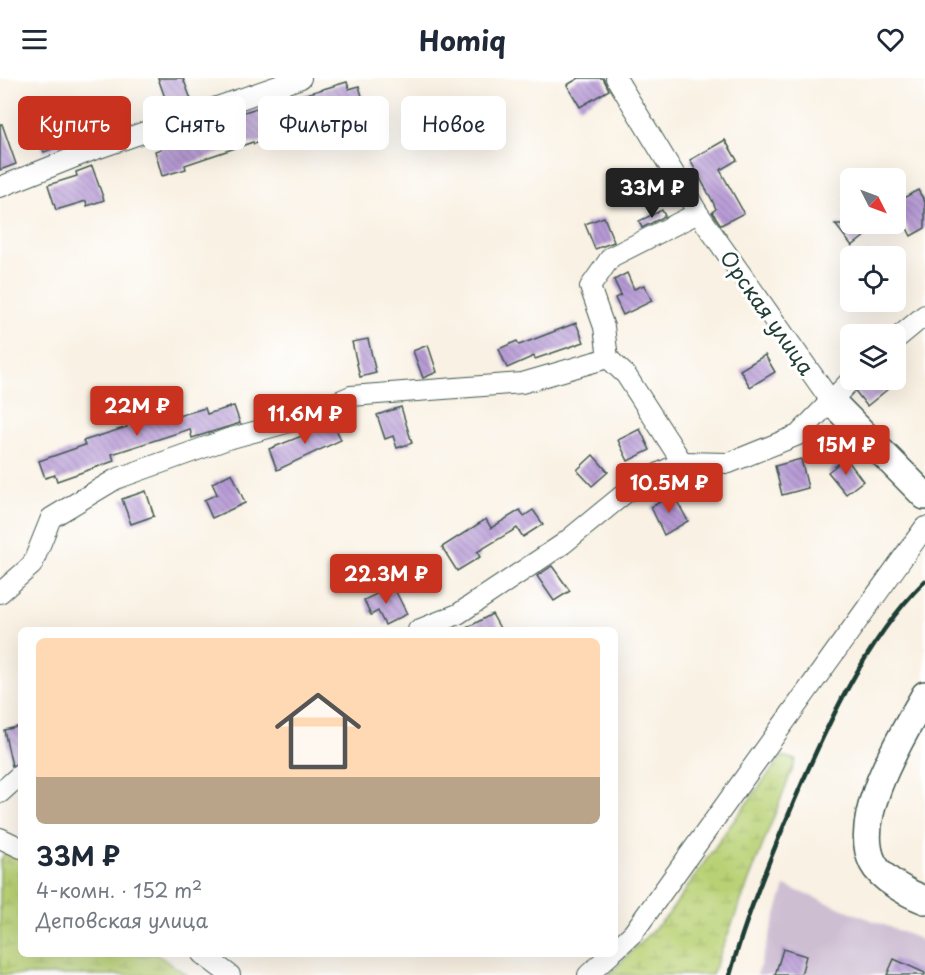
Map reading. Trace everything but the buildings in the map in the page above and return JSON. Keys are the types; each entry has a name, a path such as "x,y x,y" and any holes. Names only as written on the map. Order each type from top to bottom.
{"street":[{"path":"0,187 93,150 301,78"},
{"name":"Орская улица","path":"616,78 698,213 831,401 925,496"},
{"path":"682,462 626,375 609,358 604,327 590,287 610,257 698,213"},
{"path":"906,331 925,315"},
{"path":"0,592 32,565 51,518 116,479 228,439 290,423 351,396 522,384 609,358"},
{"path":"426,627 458,614 563,544 635,485 682,462 729,463 798,435 841,390"},
{"path":"618,947 640,923 925,527"},
{"path":"925,694 888,764 870,812 867,836 873,863 889,880 913,896 925,900"},
{"path":"0,793 18,777"},
{"path":"0,838 18,847"},
{"path":"206,957 230,975"},
{"path":"588,975 608,957"}],"shaded area":[{"path":"785,886 925,941 925,975 757,975"}],"green space":[{"path":"782,756 796,760 712,975 608,975 668,915"},
{"path":"12,838 18,844 18,957 160,957 187,975 0,975 0,862"}],"railway":[{"path":"730,975 742,934 764,875 830,723 846,691 882,632 925,581"}]}
